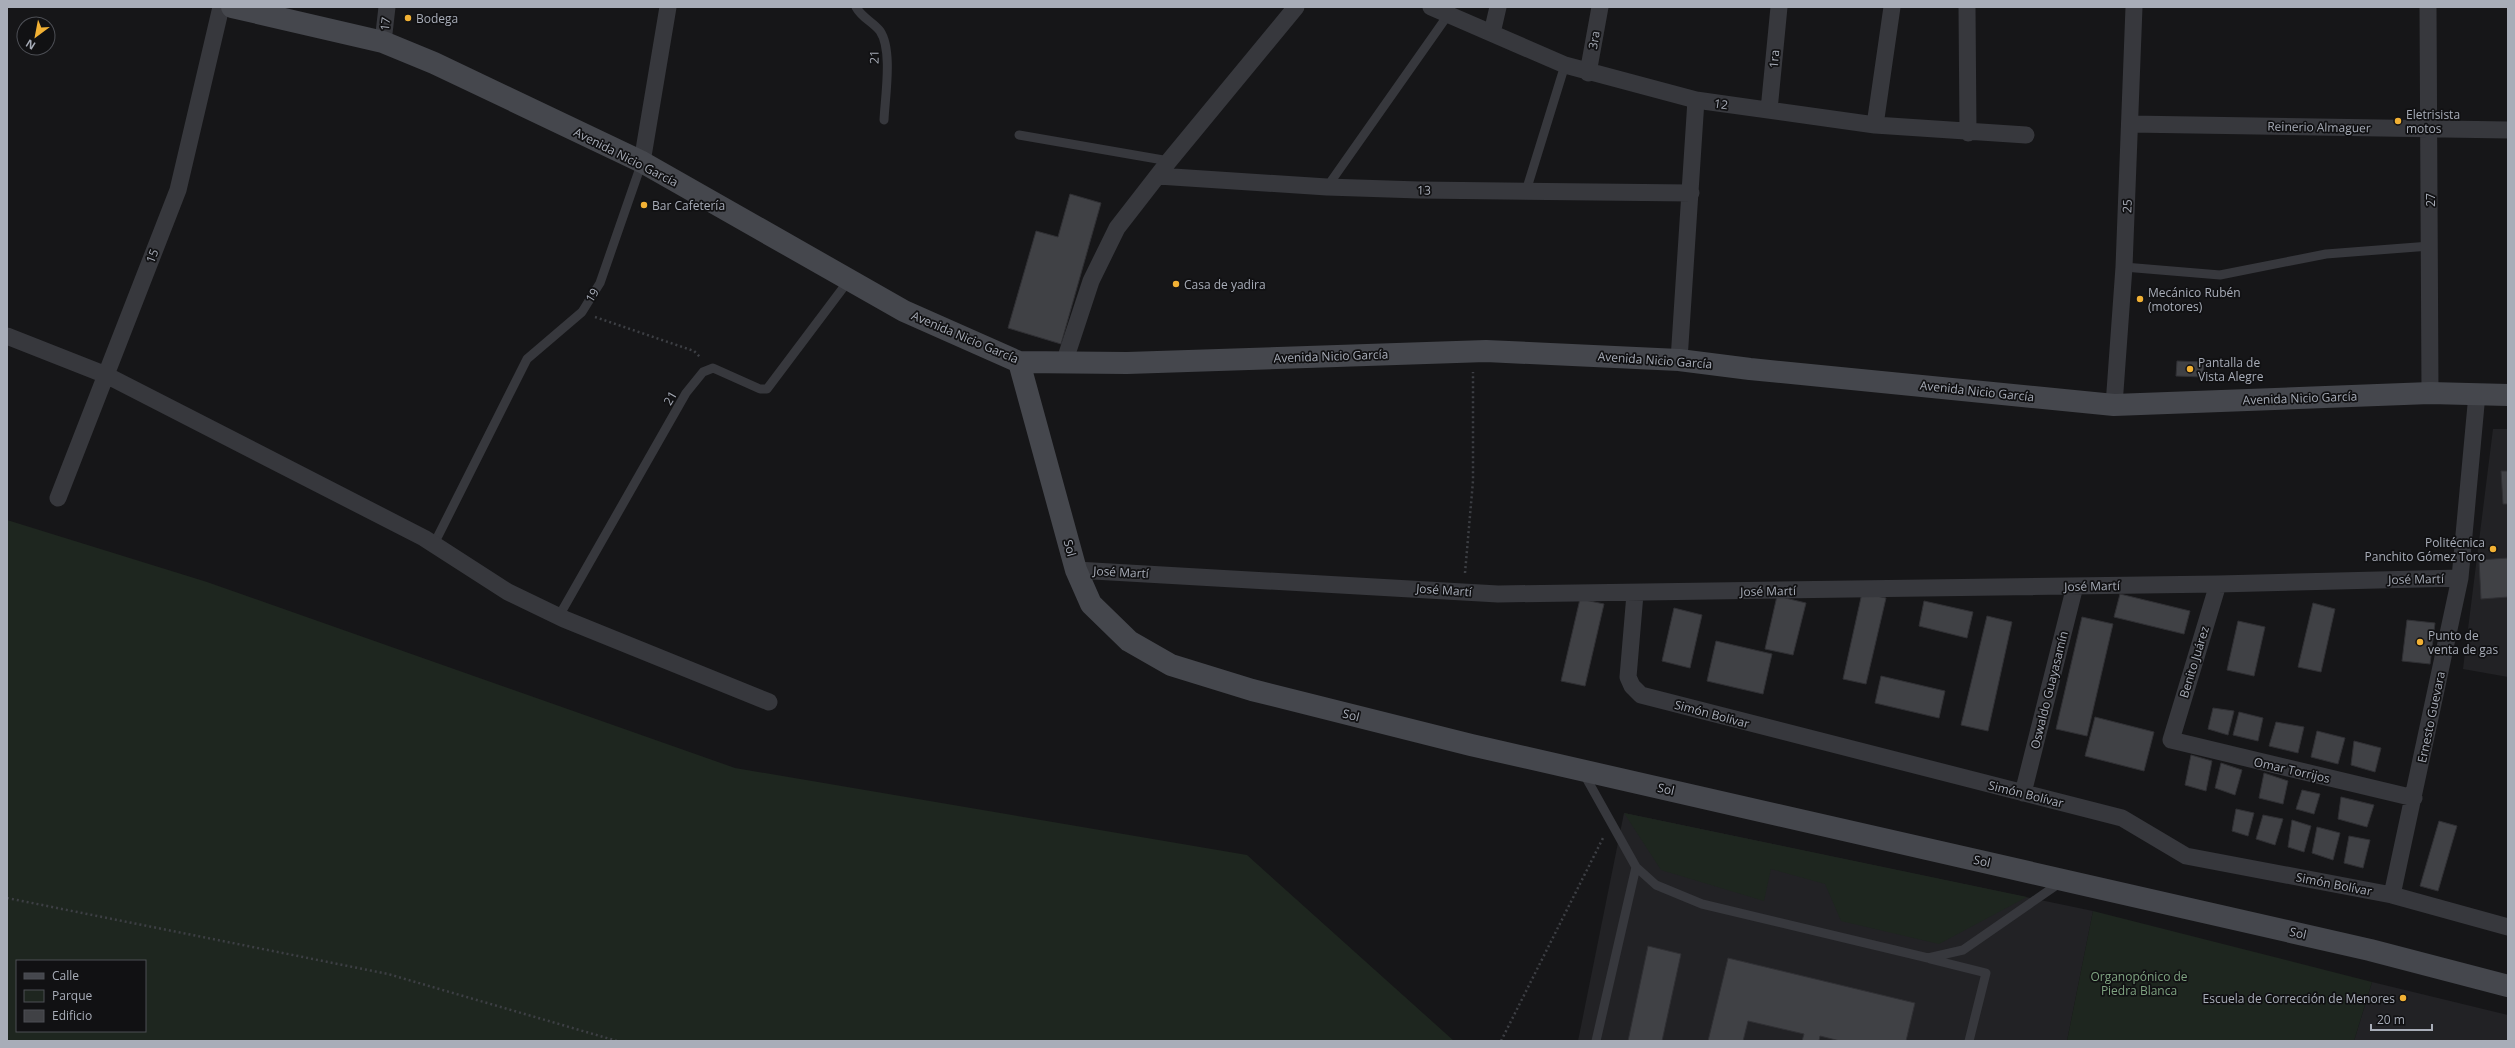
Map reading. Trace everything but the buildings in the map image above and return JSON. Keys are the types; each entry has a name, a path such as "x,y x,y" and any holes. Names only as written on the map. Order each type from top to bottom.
{"street":[{"name":"15","path":"58,498 178,190 221,7"},
{"name":"Avenida Nicio García","path":"232,7 383,42 434,63 642,162 904,311 1019,362 1064,363 1472,351 1679,360 1750,369 2114,405 2430,393 2508,395"},
{"name":"17","path":"383,42 388,7"},
{"name":"19","path":"642,162 668,7"},
{"path":"1064,363 1091,280 1117,228 1169,161 1296,7"},
{"name":"12","path":"1431,7 1565,65 1588,73 1696,100 1875,125 1968,133 2026,135"},
{"path":"1492,33 1498,7"},
{"name":"3ra","path":"1588,73 1600,7"},
{"name":"1ra","path":"1769,110 1779,7"},
{"path":"1875,125 1892,7"},
{"path":"1966,7 1968,133"},
{"name":"25","path":"2114,405 2124,267 2134,7"},
{"name":"27","path":"2428,7 2430,128 2430,393"},
{"path":"1679,360 1696,100"},
{"name":"Reinerio Almaguer","path":"2130,124 2508,130"},
{"name":"13","path":"1158,176 1327,187 1691,193"},
{"path":"7,336 106,375 434,544 508,592 558,616 769,702"},
{"name":"Sol","path":"1019,362 1076,570 1091,604 1129,641 1172,665 1252,690 1471,745 2370,950 2508,986"},
{"name":"Ernesto Guevara","path":"2392,895 2460,578 2477,394"},
{"name":"José Martí","path":"1076,570 1498,594 1635,594 2218,584 2460,578"},
{"name":"Benito Juárez","path":"2171,740 2218,584"},
{"name":"Oswaldo Guayasamín","path":"2023,793 2075,586"},
{"name":"Simón Bolívar","path":"1635,594 1628,677 1632,686 1641,695 2122,818 2186,856 2392,895 2508,927"},
{"name":"Omar Torrijos","path":"2171,740 2414,798"}],"lane":[{"name":"21","path":"856,7 860,15 879,30 887,45 884,120"},
{"path":"1327,187 1448,15"},
{"path":"1526,191 1565,65"},
{"path":"1019,135 1169,161"},
{"name":"19","path":"434,544 527,359 582,312 600,283 642,162"},
{"path":"2124,267 2220,275 2326,254 2430,246"},
{"path":"713,368 760,389 767,389 849,280"},
{"name":"21","path":"558,616 686,394 703,372 713,368"},
{"path":"1581,769 1636,867 1656,885 1702,904 1986,973 1969,1041"},
{"path":"1596,1041 1636,867"},
{"path":"1928,958 1964,950 2064,880"}],"path":[{"path":"582,312 694,351 713,368"},
{"path":"1464,591 1473,481 1472,351"},
{"path":"1501,1041 1611,822"},
{"path":"7,898 388,974 617,1041"}],"shaded area":[{"name":"Politécnica Panchito Gómez Toro","path":"2493,429 2508,429 2508,677 2463,669"},
{"path":"1624,813 2093,911 2067,1041 1578,1041"},
{"name":"Escuela de Corrección de Menores","path":"2372,982 2508,1015 2508,1041 2354,1041"}],"green space":[{"path":"7,520 207,582 735,768 1247,855 1454,1041 7,1041"},
{"path":"1624,813 2027,897 1939,944 1841,921 1825,884 1771,869 1764,901 1661,870"},
{"name":"Organopónico de Piedra Blanca","path":"2093,911 2372,982 2354,1041 2067,1041"}],"place":[{"name":"Bodega","path":"408,18"},
{"name":"Eletrisista motos","path":"2398,121"},
{"name":"Bar Cafetería","path":"644,205"},
{"name":"Casa de yadira","path":"1176,284"},
{"name":"Mecánico Rubén (motores)","path":"2140,299"},
{"name":"Pantalla de Vista Alegre","path":"2190,369"},
{"name":"Politécnica Panchito Gómez Toro","path":"2493,549"},
{"name":"Punto de venta de gas","path":"2420,642"},
{"name":"Escuela de Corrección de Menores","path":"2403,998"}]}
